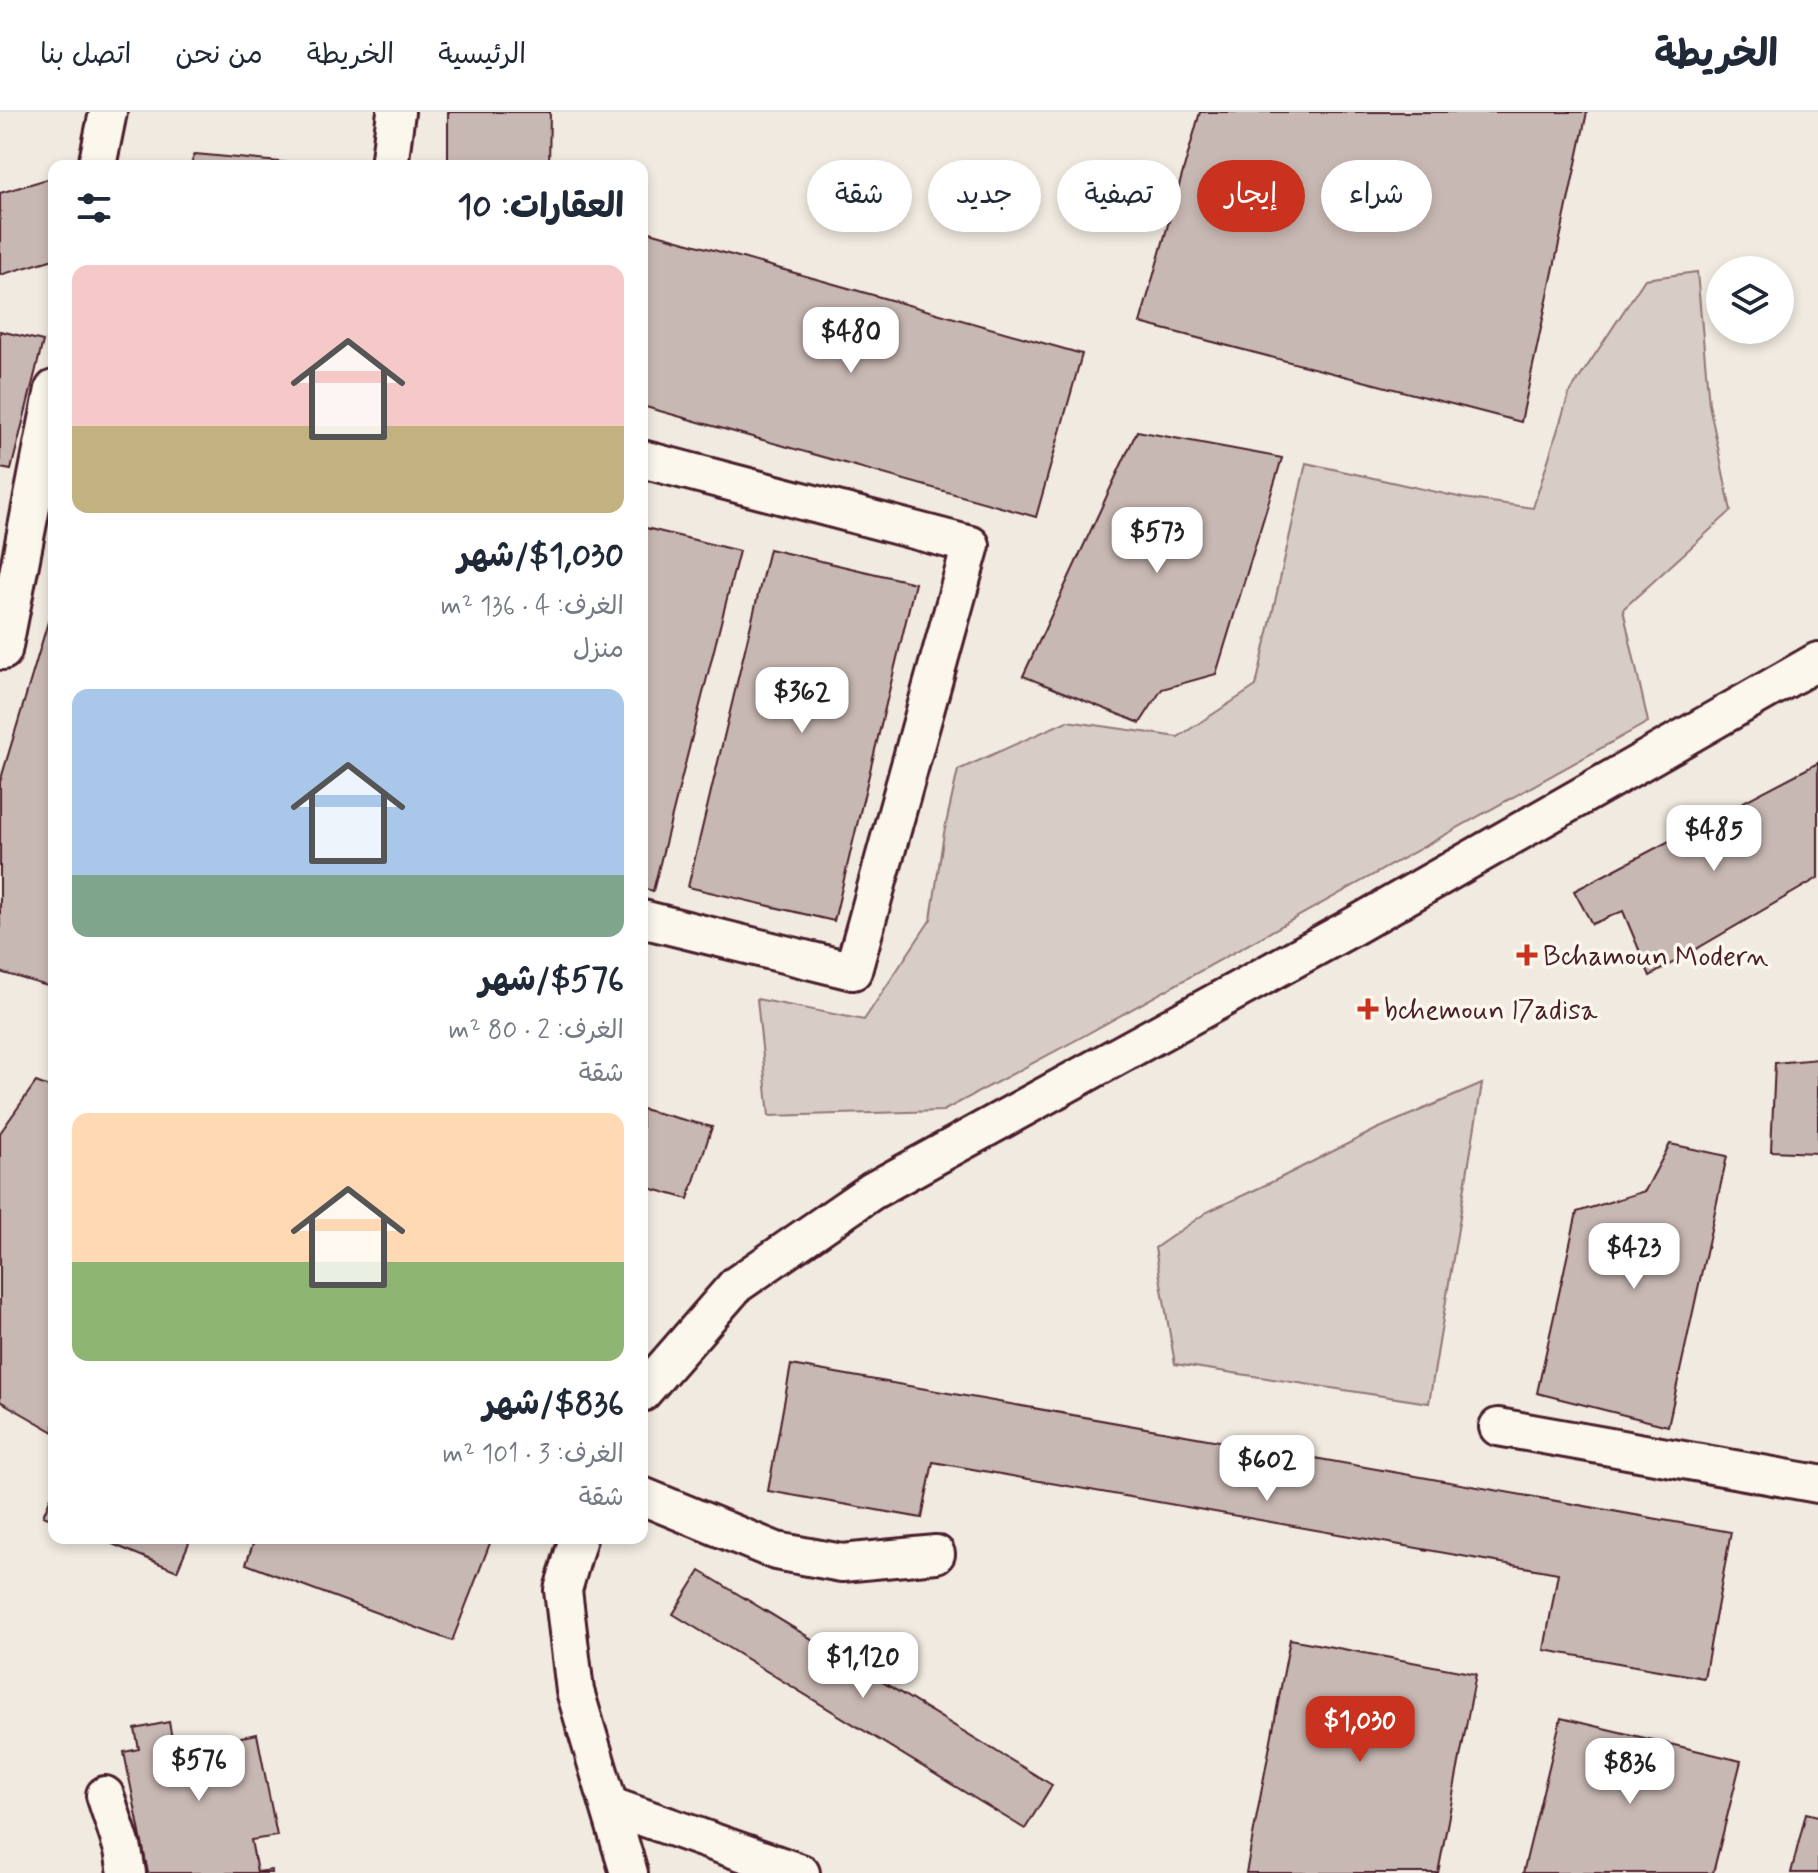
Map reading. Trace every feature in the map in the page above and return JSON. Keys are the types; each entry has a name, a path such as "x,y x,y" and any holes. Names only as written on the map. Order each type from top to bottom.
{"street":[{"path":"98,160 108,112"},
{"path":"390,160 396,112"},
{"path":"3,651 48,420"},
{"path":"648,461 971,545 853,971 648,920"},
{"path":"648,1386 736,1285 872,1191 1347,930 1818,661"},
{"path":"1498,1427 1818,1484"},
{"path":"648,1498 776,1551 842,1563 936,1554"},
{"path":"576,1544 563,1590 575,1691 629,1873"},
{"path":"105,1795 127,1873"},
{"path":"611,1806 801,1873"}],"shaded area":[{"path":"1697,272 1709,404 1731,511 1623,609 1648,722 943,1111 769,1116 757,999 864,1020 931,919 944,833 958,770 1067,721 1178,737 1256,686 1306,463 1463,498 1533,508 1569,394 1645,279"},
{"path":"1482,1084 1429,1403 1175,1364 1155,1248 1207,1212 1377,1129"}],"building":[{"path":"448,112 550,112 549,160 448,160"},
{"path":"1200,112 1587,112 1521,422 1140,323 1166,232 1181,232 1181,179"},
{"path":"195,154 259,160 192,160"},
{"path":"48,179 48,261 0,275 0,193"},
{"path":"650,232 1082,354 1036,517 648,408"},
{"path":"0,331 43,341 11,470 0,468"},
{"path":"1137,431 1282,458 1216,674 1162,689 1140,723 1023,676"},
{"path":"648,528 739,551 653,891 648,890"},
{"path":"769,549 915,583 834,921 688,887"},
{"path":"48,622 48,986 0,972 0,782"},
{"path":"1818,763 1818,878 1650,976 1623,911 1592,924 1574,891"},
{"path":"1818,1059 1818,1153 1771,1151 1775,1063"},
{"path":"36,1082 48,1087 48,1429 0,1401 0,1133"},
{"path":"648,1111 712,1127 688,1199 648,1188"},
{"path":"1670,1144 1727,1156 1668,1426 1537,1393 1577,1212 1645,1191"},
{"path":"791,1365 1731,1532 1704,1678 1544,1650 1558,1573 933,1462 922,1518 768,1491"},
{"path":"112,1544 188,1544 177,1571"},
{"path":"253,1544 490,1544 452,1641 246,1564"},
{"path":"700,1571 1052,1785 1025,1829 673,1614"},
{"path":"1290,1639 1476,1674 1438,1873 1246,1873"},
{"path":"1561,1718 1741,1761 1713,1873 1523,1873"},
{"path":"169,1722 174,1750 257,1734 277,1836 251,1840 257,1872 271,1870 272,1873 148,1873 124,1752 139,1749 135,1729"},
{"path":"1806,1813 1818,1816 1818,1873 1791,1873"}],"place":[{"name":"Bchamoun Modern","path":"1527,955"},
{"name":"bchemoun l7adisa","path":"1368,1009"}]}
